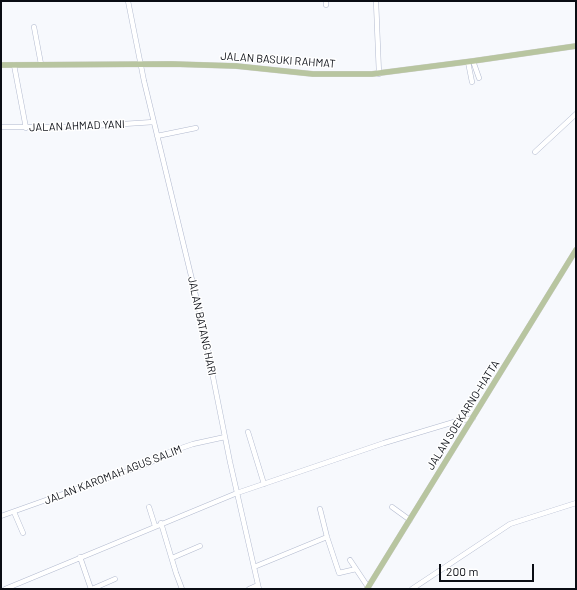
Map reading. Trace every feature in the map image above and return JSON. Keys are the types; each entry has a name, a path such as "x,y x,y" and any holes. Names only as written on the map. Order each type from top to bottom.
{"main road":[{"name":"JALAN BASUKI RAHMAT","path":"1,65 140,63 236,66 313,74 379,74 576,46"},
{"name":"JALAN SOEKARNO-HATTA","path":"368,588 576,250"}],"street":[{"path":"128,1 133,1"},
{"name":"JALAN BATANG HARI","path":"128,1 156,136 200,310 237,493 258,587"},
{"path":"376,1 379,74"},
{"path":"34,27 41,64"},
{"path":"470,61 479,78"},
{"path":"470,61 472,82"},
{"path":"14,65 26,128"},
{"path":"535,152 576,114"},
{"name":"JALAN AHMAD YANI","path":"1,127 77,127 154,122"},
{"path":"156,136 196,128"},
{"path":"5,589 237,493 391,441 454,422 473,418"},
{"path":"248,432 264,484"},
{"name":"JALAN KAROMAH AGUS SALIM","path":"1,516 150,463 164,454 193,444 226,437"},
{"path":"412,589 510,524 576,503"},
{"path":"149,507 155,526"},
{"path":"392,507 410,520"},
{"path":"320,509 327,537 339,573 356,569"},
{"path":"14,512 23,532"},
{"path":"161,524 182,589"},
{"path":"254,567 327,537"},
{"path":"172,558 200,546"},
{"path":"80,558 92,589 115,579"},
{"path":"350,560 368,588"},
{"path":"249,589 258,587"}]}
